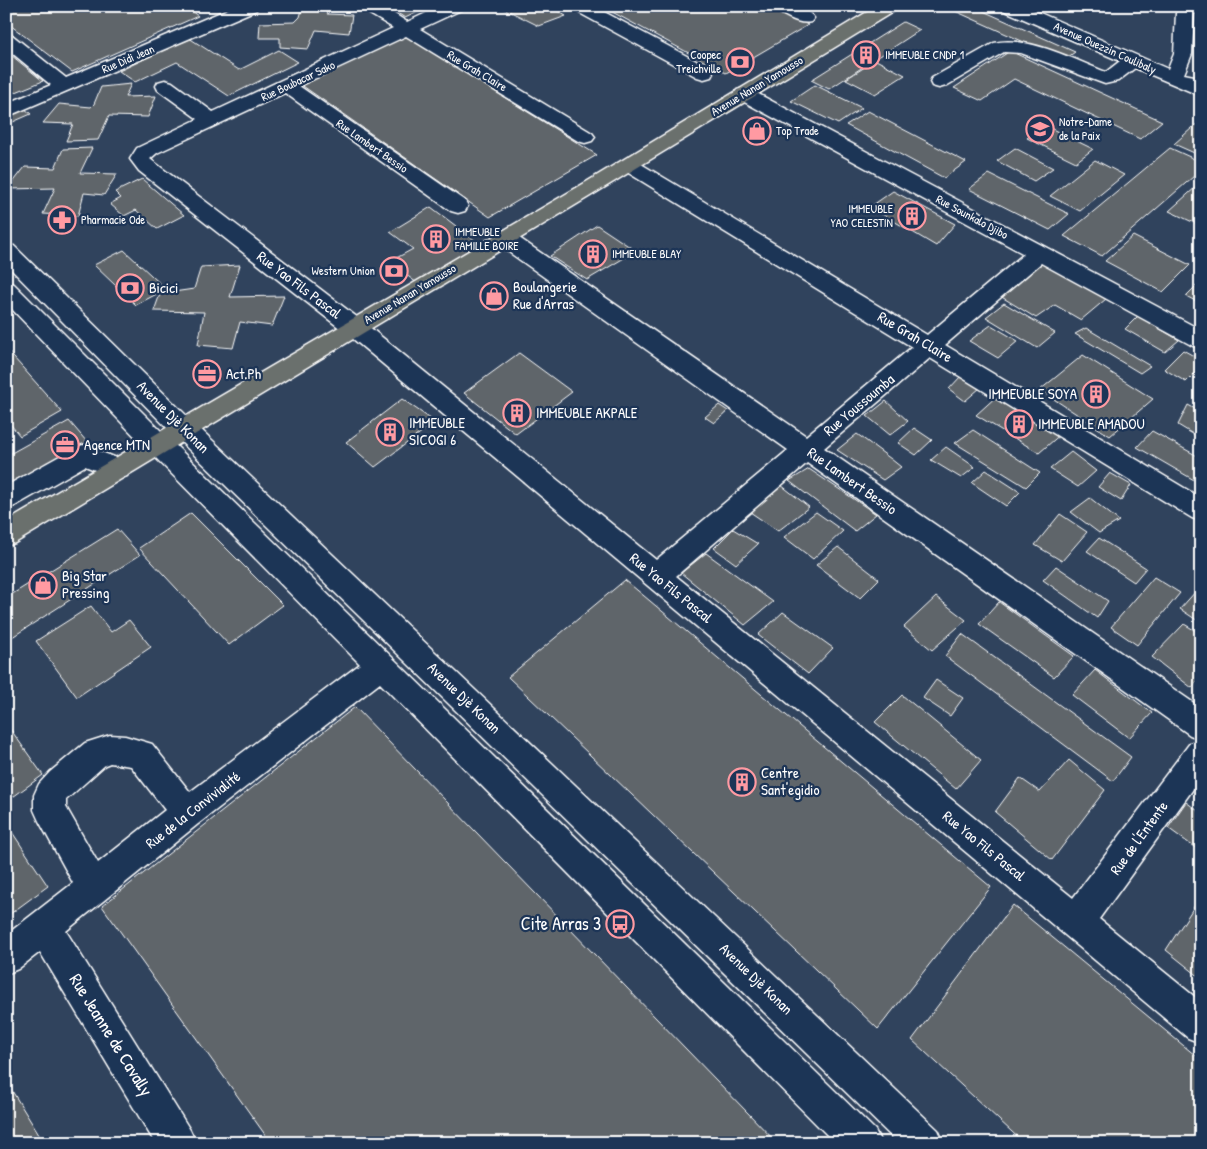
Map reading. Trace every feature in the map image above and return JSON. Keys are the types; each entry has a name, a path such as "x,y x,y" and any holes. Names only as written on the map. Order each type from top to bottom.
{"main road":[{"name":"Avenue Nanan Yamousso","path":"6,535 629,165 890,6"}],"street":[{"name":"Rue Didi Jean","path":"6,111 250,6"},
{"name":"Rue Grah Claire","path":"369,6 585,137"},
{"name":"Rue Boubacar Sako","path":"141,156 150,149 455,6"},
{"path":"580,6 704,73"},
{"path":"780,6 805,18"},
{"name":"Avenue Ouezzin Coulibaly","path":"1009,6 1201,90"},
{"path":"1188,10 1201,22"},
{"path":"1173,78 1192,54 1188,10"},
{"path":"6,39 64,86"},
{"path":"939,82 1000,47 1024,48 1105,78 1111,77 1132,60"},
{"path":"1173,78 1201,82"},
{"path":"165,86 212,120"},
{"name":"Rue Lambert Bessio","path":"287,86 458,206"},
{"name":"Rue Sounkalo Djibo","path":"744,94 1201,340"},
{"name":"Rue Yao Fils Pascal","path":"141,156 140,159 146,167 354,327 1201,1025"},
{"name":"Rue Grah Claire","path":"629,165 1201,511"},
{"name":"Rue Lambert Bessio","path":"504,238 1201,725"},
{"name":"Avenue Djè Konan","path":"6,251 184,429 925,1143"},
{"name":"Rue Youssoumba","path":"656,576 1039,253"},
{"name":"Avenue Djè Konan","path":"6,289 158,444 862,1143"},
{"path":"6,499 83,455 118,469"},
{"name":"Rue de la Convivialité","path":"6,957 45,928 187,813 381,665"},
{"path":"94,888 50,810 50,795 68,776 96,754 110,749 141,754 187,813"},
{"name":"Rue de l'Entente","path":"1076,922 1201,753"},
{"name":"Rue Jeanne de Cavally","path":"45,928 177,1143"}],"building":[{"path":"6,6 184,6 198,16 72,72 6,22"},
{"path":"303,6 329,6 327,14 352,15 349,33 316,30 308,49 280,47 280,38 259,38 260,23 295,22 300,17"},
{"path":"387,6 431,6 405,18"},
{"path":"499,6 549,6 566,16 539,26"},
{"path":"601,6 769,6 808,25 726,73"},
{"path":"944,6 972,6 1075,52 1064,60"},
{"name":"IMMEUBLE CNDP 1","path":"903,22 920,30 829,89 811,80"},
{"path":"404,35 597,155 490,217 300,84"},
{"path":"189,38 239,70 279,50 298,62 229,96 177,62 135,82 119,71"},
{"path":"6,51 43,81 6,96"},
{"path":"1010,51 1162,121 1140,139 1014,79 982,101 954,88"},
{"path":"876,60 905,75 875,94 846,79"},
{"path":"131,84 125,97 156,96 148,117 109,116 98,140 66,141 73,124 43,123 59,104 91,107 101,87"},
{"path":"815,85 862,108 838,124 791,101"},
{"path":"24,108 31,114 6,125 6,116"},
{"path":"868,111 966,162 944,178 846,125"},
{"path":"1201,120 1201,156 1174,144"},
{"path":"1044,125 1093,149 1076,162 1027,138"},
{"path":"92,148 80,173 117,174 104,195 84,193 78,216 43,214 55,188 8,189 25,167 55,168 63,149"},
{"path":"1015,148 1053,168 1034,181 997,161"},
{"path":"1170,148 1201,162 1201,170 1102,256 1064,236"},
{"path":"1095,160 1124,175 1080,211 1050,196"},
{"path":"989,174 1069,214 1050,230 969,189"},
{"path":"142,179 184,215 157,229 136,210 124,216 110,204 121,198 115,192"},
{"path":"1197,186 1201,188 1201,226 1169,211"},
{"name":"IMMEUBLE YAO CELESTIN","path":"893,191 955,224 936,246 870,207"},
{"name":"IMMEUBLE FAMILLE BOIRE","path":"431,207 481,245 417,283 389,262 413,249 390,232"},
{"name":"IMMEUBLE BLAY","path":"597,225 636,251 587,280 550,256"},
{"path":"1133,236 1190,265 1163,292 1105,261"},
{"path":"124,250 166,289 136,305 94,265"},
{"path":"1041,263 1106,299 1081,320 1055,305 1036,318 1000,296"},
{"path":"240,265 230,297 284,296 272,326 240,322 233,348 198,345 204,312 154,311 160,294 194,289 201,267"},
{"path":"1198,284 1201,285 1201,304 1186,296"},
{"path":"1004,303 1055,333 1037,348 986,317"},
{"path":"1138,316 1179,340 1165,352 1125,329"},
{"path":"991,325 1018,341 998,358 969,341"},
{"path":"1086,328 1150,366 1140,373 1075,334"},
{"path":"6,349 62,412 20,436 6,419"},
{"path":"1183,350 1201,360 1201,367 1186,382 1164,369"},
{"name":"IMMEUBLE AKPALE","path":"519,353 572,392 516,434 464,393"},
{"name":"IMMEUBLE SOYA","path":"1083,355 1153,399 1110,436 1040,390"},
{"path":"961,376 980,388 965,401 949,389"},
{"name":"IMMEUBLE AMADOU","path":"998,395 1062,433 1039,453 976,415"},
{"name":"IMMEUBLE SICOGI 6","path":"402,399 435,422 375,467 346,442"},
{"path":"886,401 908,421 890,435 867,416"},
{"path":"719,405 728,411 714,423 705,417"},
{"path":"1188,405 1201,412 1201,439 1178,425"},
{"path":"69,421 87,442 6,488 6,456"},
{"path":"914,428 932,440 916,455 898,443"},
{"path":"973,430 1040,473 1026,487 955,443"},
{"path":"1152,431 1201,458 1201,484 1137,447"},
{"path":"857,434 901,467 883,480 837,450"},
{"path":"946,447 975,467 961,478 931,460"},
{"path":"1071,452 1096,471 1078,487 1050,469"},
{"path":"809,469 876,514 855,531 789,481"},
{"path":"986,470 1020,492 1006,506 972,483"},
{"path":"1110,473 1131,485 1121,501 1098,487"},
{"path":"781,485 809,507 778,531 750,512"},
{"path":"1090,498 1119,521 1099,533 1071,512"},
{"path":"816,512 843,531 813,559 784,537"},
{"path":"191,513 283,605 229,645 139,548"},
{"path":"1060,514 1087,532 1062,561 1035,545"},
{"path":"117,529 140,555 6,641 6,598"},
{"path":"733,529 758,544 736,564 714,548"},
{"path":"1099,538 1146,568 1134,582 1087,551"},
{"path":"838,547 879,579 860,598 816,565"},
{"path":"706,553 773,602 745,625 681,573"},
{"path":"1056,566 1108,601 1097,618 1043,580"},
{"path":"1154,577 1180,593 1137,645 1111,627"},
{"name":"Centre Sant'egidio","path":"625,580 991,887 878,1029 508,677"},
{"path":"1197,590 1201,592 1201,623 1180,609"},
{"path":"936,597 966,620 932,650 904,627"},
{"path":"999,602 1074,656 1054,677 979,624"},
{"path":"91,606 111,632 129,620 151,647 77,697 36,641"},
{"path":"783,612 833,648 808,674 758,635"},
{"path":"1184,624 1201,634 1201,676 1192,688 1152,657"},
{"path":"962,634 1131,757 1113,781 945,656"},
{"path":"1095,670 1152,713 1129,738 1072,695"},
{"path":"936,680 963,698 950,716 923,698"},
{"path":"902,695 981,760 956,789 875,722"},
{"path":"355,707 777,1143 271,1143 102,906"},
{"path":"6,723 43,775 6,802"},
{"path":"1069,760 1105,790 1052,860 995,812 1020,778 1040,792"},
{"path":"1186,802 1201,813 1201,852 1168,828"},
{"path":"10,829 48,886 6,917 6,831"},
{"path":"1201,896 1201,978 1166,950"},
{"path":"1013,905 1201,1060 1201,1143 1024,1143 912,1040"},
{"path":"6,1081 44,1143 6,1143"}],"place":[{"name":"IMMEUBLE CNDP 1","path":"866,55"},
{"name":"Coopec Treichville","path":"740,62"},
{"name":"Notre-Dame de la Paix","path":"1040,129"},
{"name":"Top Trade","path":"757,131"},
{"name":"IMMEUBLE YAO CELESTIN","path":"912,216"},
{"name":"Pharmacie Ode","path":"62,220"},
{"name":"IMMEUBLE FAMILLE BOIRE","path":"436,239"},
{"name":"IMMEUBLE BLAY","path":"593,254"},
{"name":"Western Union","path":"394,271"},
{"name":"Bicici","path":"130,288"},
{"name":"Boulangerie Rue d'Arras","path":"494,296"},
{"name":"Act.Ph","path":"207,374"},
{"name":"IMMEUBLE SOYA","path":"1096,394"},
{"name":"IMMEUBLE AKPALE","path":"517,413"},
{"name":"IMMEUBLE AMADOU","path":"1019,424"},
{"name":"IMMEUBLE SICOGI 6","path":"390,432"},
{"name":"Agence MTN","path":"65,445"},
{"name":"Big Star Pressing","path":"43,585"},
{"name":"Centre Sant'egidio","path":"742,782"},
{"name":"Cite Arras 3","path":"620,924"}]}
